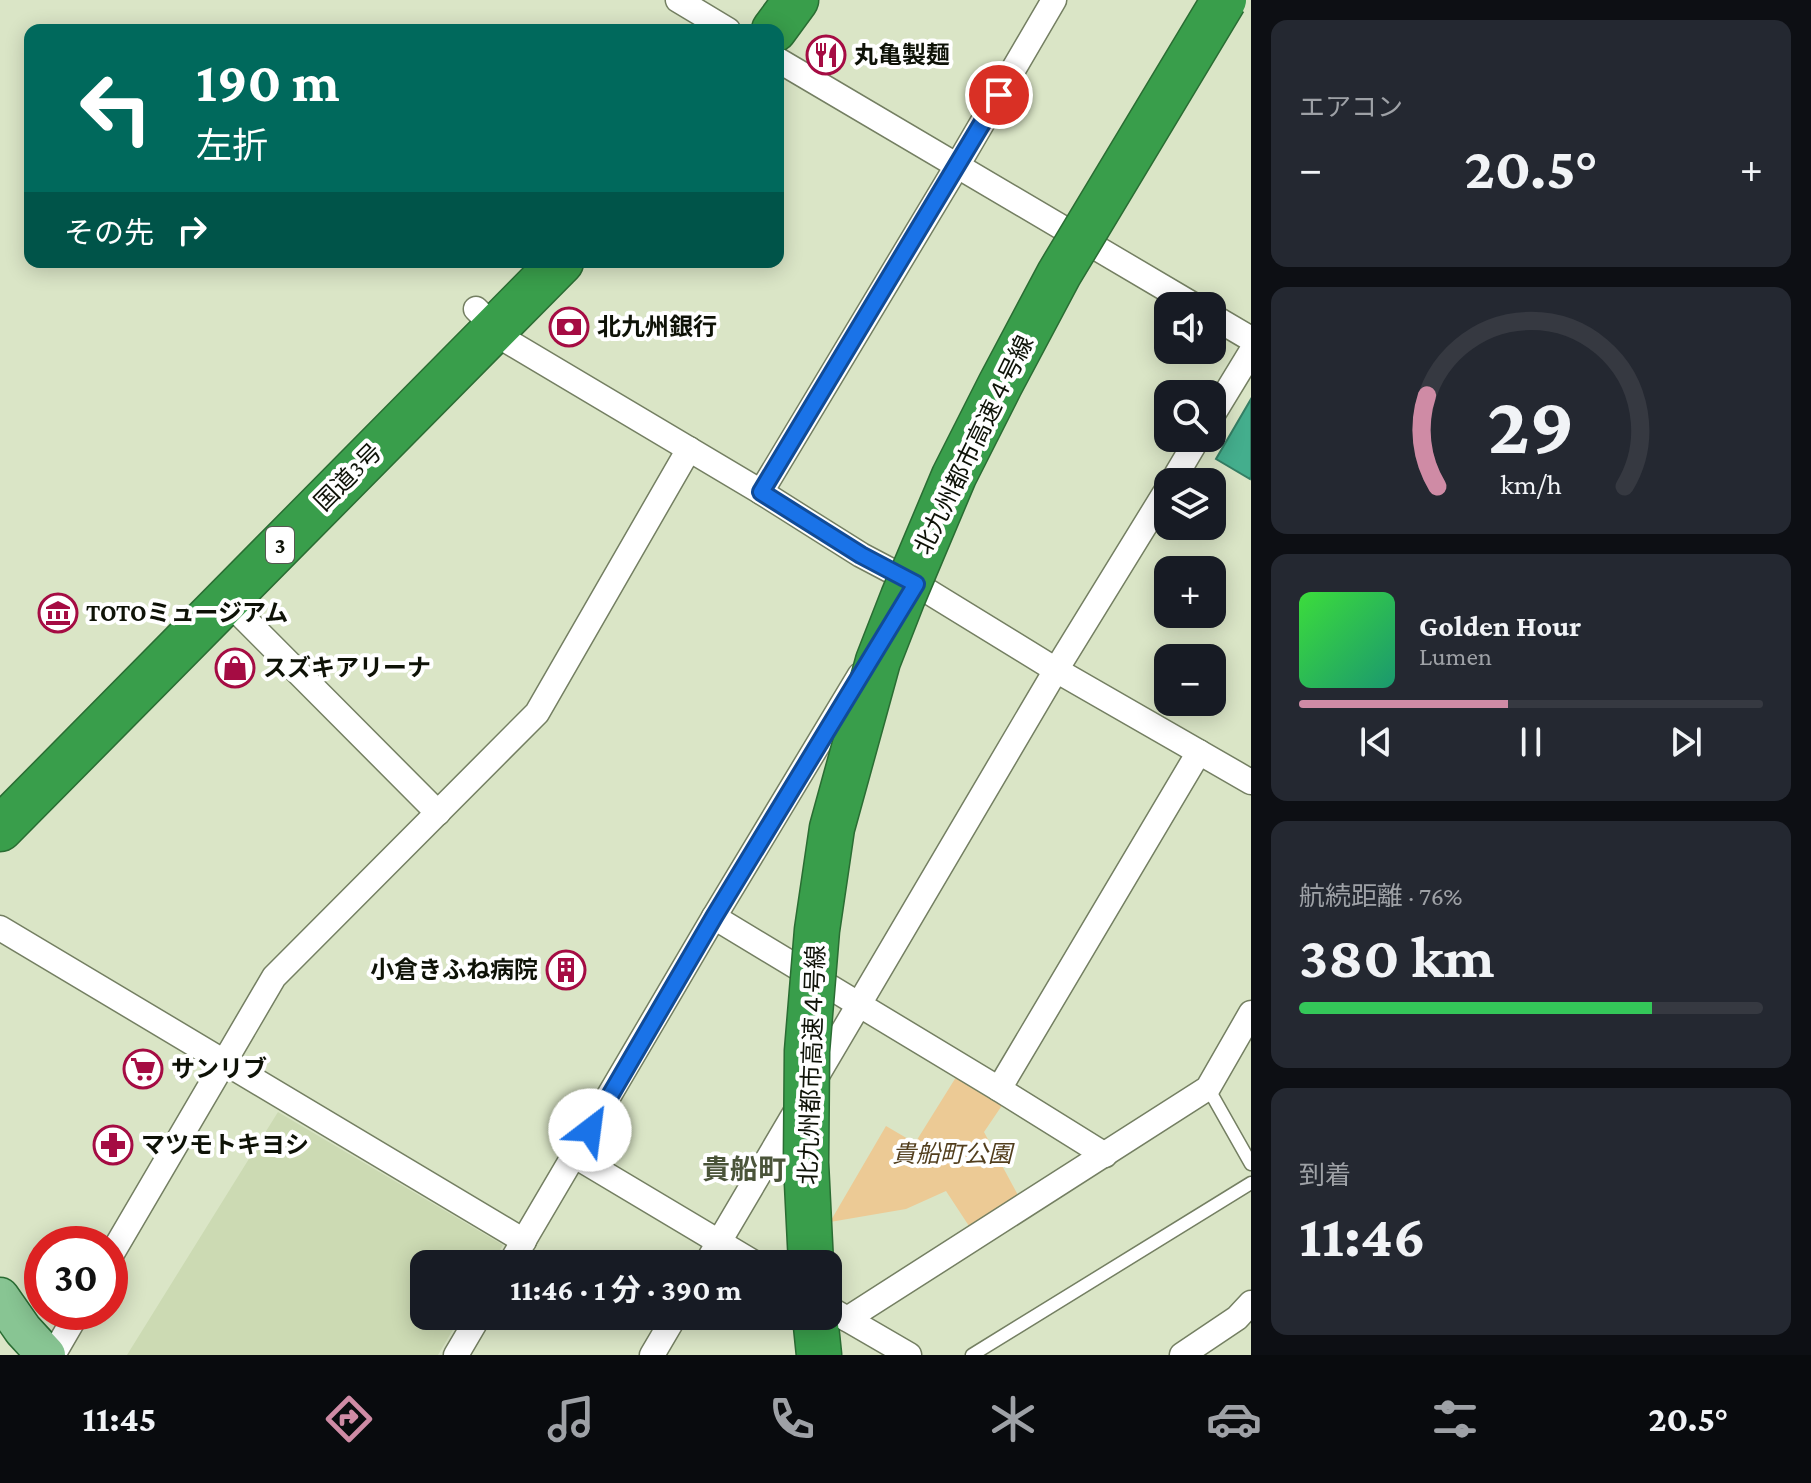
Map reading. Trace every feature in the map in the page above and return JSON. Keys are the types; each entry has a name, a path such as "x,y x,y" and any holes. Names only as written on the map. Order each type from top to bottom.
{"highway":[{"path":"744,24 761,0"},
{"path":"778,24 796,0"},
{"name":"北九州都市高速４号線","path":"781,1250 776,1166 779,1051 790,926 809,822 853,652 930,461 974,373 1033,264 1191,0"},
{"name":"北九州都市高速４号線","path":"810,1250 806,1163 807,1051 817,930 832,828 878,661 954,476 1000,385 1059,274 1224,0"},
{"name":"国道3号","path":"0,829 226,600 486,318 517,268"},
{"name":"国道3号","path":"0,787 486,318 553,268"},
{"path":"787,1330 790,1355"},
{"path":"819,1355 826,1330"}],"main road":[{"path":"0,1297 23,1330 46,1355"}],"street":[{"path":"678,0 718,24"},
{"path":"761,492 1054,0"},
{"path":"784,64 1171,292"},
{"path":"486,318 509,342 861,555 916,584 1056,670 1251,782"},
{"path":"1226,324 1251,339"},
{"path":"1226,393 1251,352"},
{"path":"128,1226 274,977 537,713 689,449"},
{"path":"714,1250 1056,670 1154,511"},
{"path":"519,1250 714,917 916,584"},
{"path":"226,600 438,813"},
{"path":"999,1089 1199,752"},
{"path":"714,917 1105,1155"},
{"path":"0,928 524,1241"},
{"path":"842,1307 1105,1155 1208,1088 1251,1013"},
{"path":"575,1156 733,1250"},
{"path":"1182,1355 1237,1318 1251,1303"},
{"path":"842,1320 909,1355"},
{"path":"53,1355 68,1330"},
{"path":"456,1355 471,1330"},
{"path":"652,1355 667,1330"}],"lane":[{"path":"1208,1088 1251,1164"},
{"path":"972,1355 1251,1183"}],"shaded area":[{"path":"1251,399 1250,479 1216,459 1220,452 1226,452 1226,442"},
{"path":"278,1112 503,1245 500,1250 410,1250 410,1330 453,1330 438,1355 127,1355"}],"green space":[{"name":"貴船町公園","path":"958,1074 1005,1101 984,1132 1019,1197 969,1226 946,1191 906,1209 830,1222 886,1126 915,1143"}],"place":[{"name":"丸亀製麺","path":"826,55"},
{"name":"北九州銀行","path":"569,327"},
{"name":"TOTOミュージアム","path":"58,613"},
{"name":"スズキアリーナ","path":"235,668"},
{"name":"小倉きふね病院","path":"566,970"},
{"name":"サンリブ","path":"143,1069"},
{"name":"マツモトキヨシ","path":"113,1145"}],"district":[{"name":"貴船町","path":"744,1169"}],"route":[{"path":"590,1130 714,917 916,584 861,555 761,492 999,95"}]}
